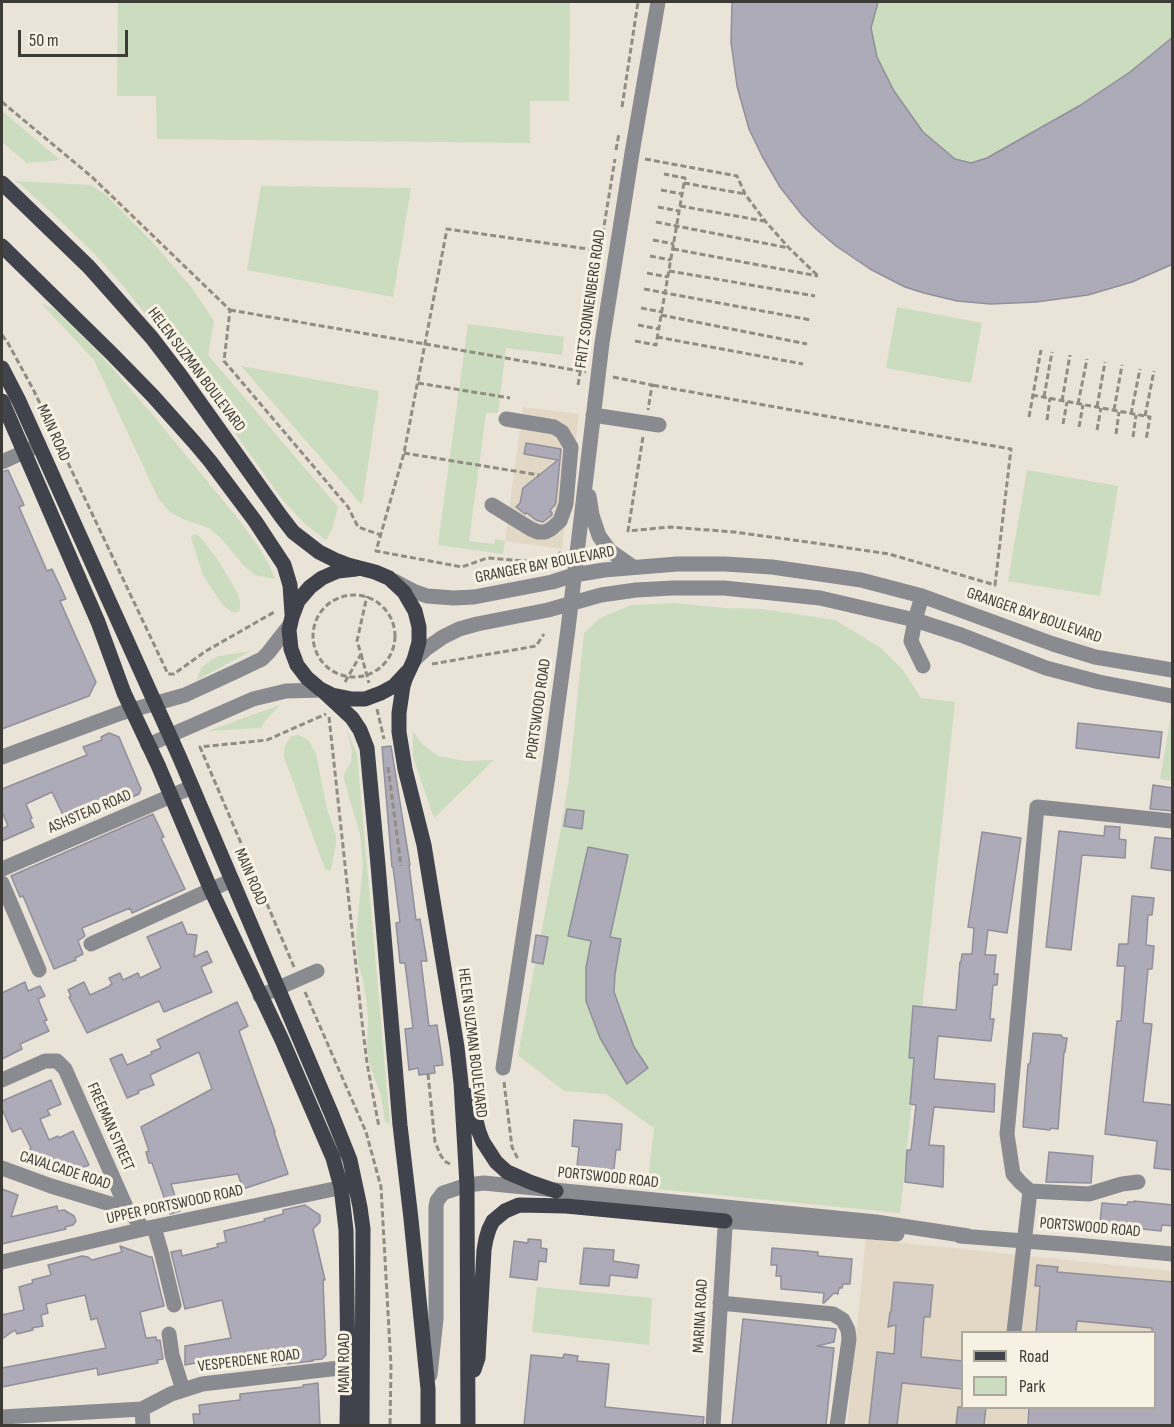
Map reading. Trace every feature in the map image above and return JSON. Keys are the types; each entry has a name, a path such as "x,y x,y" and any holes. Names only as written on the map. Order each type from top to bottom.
{"main road":[{"name":"HELEN SUZMAN BOULEVARD","path":"2,183 89,267 144,329 181,376 293,532 319,552 363,570"},
{"path":"2,246 120,362 172,417 210,461 255,521 284,565 290,585 290,644 297,665 307,678 352,718 364,739 367,748 400,1125 428,1389 428,1425"},
{"name":"MAIN ROAD","path":"2,368 156,703 232,880 277,988 290,1037 333,1158 348,1186 346,1230 355,1367 362,1425"},
{"name":"MAIN ROAD","path":"2,402 98,622 124,693 211,890 260,996 290,1037"},
{"name":"HELEN SUZMAN BOULEVARD","path":"291,619 298,601 312,585 338,571 350,569 375,572 391,580 408,597 417,617 419,639 404,682 398,723 405,769 424,845 461,1083 467,1185 468,1425"},
{"path":"323,691 349,699 369,698 392,687 411,665"},
{"path":"457,1047 472,1091 476,1124 489,1152 507,1172 556,1191"},
{"path":"468,1387 478,1358 486,1239 493,1221 505,1211 519,1205 726,1214"},
{"name":"MAIN ROAD","path":"347,1425 355,1367"}],"street":[{"name":"FRITZ SONNENBERG ROAD","path":"571,603 598,374 658,2"},
{"path":"593,415 652,424"},
{"path":"492,505 531,529 545,532 560,521 566,504 571,447 562,432 554,427 506,419"},
{"path":"2,462 39,445"},
{"path":"586,475 591,515 599,536 610,551 633,567"},
{"name":"GRANGER BAY BOULEVARD","path":"391,580 421,594 454,598 474,597 552,582 574,575 633,567 677,564 772,567 861,580 922,596 1095,657 1173,670"},
{"path":"411,665 436,641 459,629 601,595 636,590 724,588 820,598 915,620 1046,668 1099,682 1173,696"},
{"path":"922,596 911,641 923,666"},
{"name":"PORTSWOOD ROAD","path":"503,1068 540,830 571,603"},
{"path":"2,757 132,710 185,694 237,671 262,659 275,645 291,619"},
{"path":"148,745 270,693 323,691"},
{"name":"ASHSTEAD ROAD","path":"2,869 192,786"},
{"path":"1138,1182 1122,1184 1089,1194 1030,1191 1013,1174 1007,1134 1037,807 1173,821"},
{"path":"91,944 232,880"},
{"path":"2,883 39,970"},
{"path":"260,996 317,971"},
{"name":"FREEMAN STREET","path":"2,1080 45,1061 57,1061 65,1069 127,1209"},
{"name":"CAVALCADE ROAD","path":"2,1168 51,1186 127,1209 149,1228"},
{"name":"PORTSWOOD ROAD","path":"428,1389 436,1320 437,1201 443,1193 467,1185 484,1183 556,1191 876,1233 968,1236 1173,1254"},
{"name":"UPPER PORTSWOOD ROAD","path":"2,1262 348,1186"},
{"path":"1014,1331 1030,1191"},
{"name":"MARINA ROAD","path":"713,1425 726,1214"},
{"path":"149,1228 162,1255 174,1305"},
{"path":"720,1303 833,1314 843,1320 848,1329 849,1339 837,1425"},
{"path":"169,1334 172,1355 183,1390"},
{"name":"VESPERDENE ROAD","path":"2,1417 142,1410 171,1394 202,1384 355,1367"},
{"path":"142,1410 143,1425"}],"path":[{"path":"622,107 638,2"},
{"path":"2,102 92,177 230,310 598,374 1011,449 995,585 889,554 826,544 734,532 669,527 628,531 652,424 652,385"},
{"path":"578,385 619,133"},
{"path":"666,162 737,176 745,194 765,221 818,276 673,249"},
{"path":"635,341 656,345 674,244 685,178 664,174"},
{"path":"684,183 745,194"},
{"path":"661,190 682,194"},
{"path":"658,207 680,208 765,221"},
{"path":"656,222 789,248"},
{"path":"561,552 552,562 487,558 462,567 376,551 404,453 447,229 616,252"},
{"path":"652,240 674,244"},
{"path":"650,256 671,260"},
{"path":"669,271 815,296"},
{"path":"647,273 668,277"},
{"path":"644,289 811,320"},
{"path":"641,308 807,344"},
{"path":"230,310 224,361 348,507 358,527 381,535"},
{"path":"638,325 659,329"},
{"path":"2,335 34,391 168,674 174,674 206,651 276,611"},
{"path":"657,337 803,364"},
{"path":"1029,417 1041,350"},
{"path":"1044,397 1052,352"},
{"path":"1062,400 1070,356"},
{"path":"1079,427 1087,358"},
{"path":"1097,430 1105,362"},
{"path":"1114,410 1122,366"},
{"path":"1131,414 1140,369"},
{"path":"1145,416 1154,371"},
{"path":"418,383 510,398"},
{"path":"1032,395 1150,417 1146,440"},
{"path":"1047,420 1050,398"},
{"path":"1063,424 1067,402"},
{"path":"1116,434 1119,411"},
{"path":"1133,437 1136,415"},
{"path":"404,453 539,475"},
{"path":"349,594 367,596 376,601 390,616 394,626 394,646 386,663 380,668 367,675 348,677 332,671 320,660 313,645 313,628 320,612 332,600 349,594"},
{"path":"367,596 357,641 372,690"},
{"path":"432,664 536,646 544,634"},
{"path":"345,682 361,654"},
{"path":"378,712 386,747"},
{"path":"200,747 267,740 328,713 367,1063 380,1127"},
{"path":"387,759 401,866"},
{"path":"503,1068 512,1147 518,1160"},
{"path":"428,1074 435,1143 441,1156 450,1164"}],"shaded area":[{"path":"523,407 579,414 562,549 505,541"},
{"path":"866,1239 1172,1271 1172,1425 847,1426"}],"green space":[{"path":"118,2 570,2 569,101 530,101 530,143 157,139 156,96 117,96"},
{"path":"732,2 1172,2 1172,264 1132,282 1088,295 1036,302 991,304 957,301 924,293 905,287 870,269 836,246 802,215 780,187 762,156 749,129 737,86 731,42"},
{"path":"2,111 60,160 27,163 2,142"},
{"path":"14,181 91,185 106,195 154,244 192,288 214,321 208,355 338,507 332,529 326,540 306,525 282,499 188,367 124,287 94,253"},
{"path":"261,186 411,188 393,297 247,270"},
{"path":"41,303 56,310 100,354 157,420 239,520 258,546 275,579 255,575 209,528 170,512 158,498 94,360"},
{"path":"897,307 982,323 971,383 886,368"},
{"path":"468,324 564,337 562,355 506,348 498,413 486,413 469,541 494,544 495,539 505,541 503,554 438,545"},
{"path":"241,366 379,391 362,505"},
{"path":"1027,470 1118,486 1100,596 1008,581"},
{"path":"196,534 218,560 237,592 240,602 238,612 232,612 224,606 203,575 191,538"},
{"path":"675,603 762,609 835,620 881,648 903,670 921,698 955,702 900,1213 647,1188 654,1128 606,1094 564,1091 518,1055 569,779 584,633 600,618 631,605"},
{"path":"251,651 197,680 201,668 211,660 219,656"},
{"path":"280,705 261,728 208,731"},
{"path":"1172,716 1172,781 1160,779"},
{"path":"347,730 357,754 390,1123 385,1122 381,1096 369,1062 367,1048 368,1017 363,980 358,964 356,937 363,864 360,834 343,776 351,762 352,751"},
{"path":"413,731 421,743 438,756 464,761 494,760 434,818 413,757"},
{"path":"297,735 309,741 316,754 327,809 336,836 330,871 325,869 284,757 287,742 292,736"},
{"path":"537,1287 652,1298 649,1345 532,1332"}],"building":[{"path":"732,2 878,2 871,28 877,57 894,91 923,132 955,159 971,163 987,158 1079,106 1130,72 1173,37 1173,264 1132,282 1088,295 1036,302 991,304 957,301 924,293 905,287 870,269 836,246 802,215 780,187 762,156 749,129 737,86 731,42"},
{"path":"526,443 561,449 556,502 550,510 552,515 543,522 516,507 520,503 523,488 558,460 524,454"},
{"path":"8,470 24,505 19,507 47,571 52,569 66,599 60,601 96,682 89,696 2,729 2,472"},
{"path":"1078,723 1162,732 1159,758 1076,748"},
{"path":"109,733 119,737 141,789 139,794 82,820 78,811 64,817 52,792 26,804 34,827 2,841 2,829 8,826 2,812 2,789 87,755 83,747 102,740 101,737"},
{"path":"391,746 410,865 416,920 420,919 427,961 421,961 429,1026 437,1025 443,1065 434,1066 435,1073 419,1075 418,1068 409,1070 405,1029 413,1028 405,963 400,963 396,923 400,922 392,867 382,747"},
{"path":"1153,785 1173,788 1173,811 1150,809"},
{"path":"567,809 584,811 582,829 564,826"},
{"path":"153,814 164,837 161,838 185,889 132,913 130,908 82,928 85,936 78,941 83,954 75,958 76,960 54,969 23,896 20,897 11,876"},
{"path":"1105,826 1120,827 1119,839 1126,840 1125,858 1082,855 1071,950 1046,947 1059,831 1104,836"},
{"path":"982,832 1021,838 1007,933 988,930 985,955 996,955 994,974 998,974 997,985 993,985 990,1019 994,1019 991,1041 938,1036 934,1079 995,1084 994,1112 934,1107 929,1145 944,1146 943,1187 905,1182 907,1150 911,1150 916,1105 910,1104 914,1058 909,1058 913,1006 956,1010 962,954 972,954 974,928 968,927"},
{"path":"1155,837 1173,839 1173,871 1151,868"},
{"path":"588,847 628,855 610,937 621,939 614,992 634,1047 648,1068 627,1084 600,1038 586,1001 586,968 591,941 568,936"},
{"path":"1132,896 1154,898 1152,915 1148,915 1146,945 1154,946 1152,969 1148,969 1143,1023 1152,1024 1143,1102 1173,1105 1173,1170 1154,1168 1157,1141 1105,1134 1117,1021 1121,1021 1125,966 1117,966 1119,944 1128,944"},
{"path":"182,922 187,934 197,935 194,957 207,951 212,962 201,967 212,992 164,1012 159,1001 87,1033 69,997 71,996 68,990 84,982 90,995 110,986 112,984 109,978 120,973 123,980 138,973 140,978 161,968 147,937"},
{"path":"536,935 548,937 543,964 532,962"},
{"path":"25,982 28,991 40,986 45,996 38,999 49,1031 20,1044 22,1049 2,1059 2,993"},
{"path":"237,1002 248,1026 239,1031 288,1174 243,1189 238,1174 171,1184 180,1211 170,1214 152,1163 149,1163 146,1152 149,1151 141,1127 212,1089 199,1052 150,1075 154,1085 127,1098 110,1059 122,1054 127,1065 152,1054 151,1052 161,1048 157,1040"},
{"path":"1033,1033 1061,1035 1067,1038 1058,1129 1023,1127"},
{"path":"51,1080 61,1104 47,1110 50,1115 40,1119 49,1140 73,1131 89,1165 66,1174 63,1166 57,1168 52,1157 36,1164 21,1128 12,1132 2,1109 2,1101"},
{"path":"574,1120 622,1124 620,1150 616,1150 613,1178 576,1175 579,1147 572,1146"},
{"path":"1049,1152 1093,1156 1091,1183 1046,1182"},
{"path":"2,1189 18,1195 11,1217 57,1206 58,1211 64,1210 74,1216 76,1221 73,1225 65,1227 66,1229 2,1244"},
{"path":"1128,1202 1173,1205 1173,1226 1162,1225 1161,1231 1100,1222 1102,1203 1127,1205"},
{"path":"305,1205 320,1215 320,1222 313,1229 325,1280 323,1280 326,1355 322,1359 287,1364 272,1365 271,1357 231,1363 222,1363 221,1358 185,1365 185,1346 231,1338 222,1300 185,1309 171,1252 181,1250 182,1256 218,1247 217,1244 226,1242 224,1231 265,1221 264,1219 283,1214 283,1210"},
{"path":"528,1239 541,1240 541,1248 547,1249 546,1262 539,1261 537,1280 510,1277 514,1241 528,1243"},
{"path":"120,1246 152,1257 164,1306 140,1312 146,1338 156,1337 157,1341 160,1340 163,1359 157,1360 158,1363 98,1375 97,1368 2,1387 2,1368 106,1348 97,1318 91,1320 85,1295 46,1304 48,1313 41,1315 43,1326 17,1334 15,1330 2,1339 2,1315 24,1310 19,1287 33,1283 32,1280 51,1275 48,1265 82,1256 92,1260 122,1252"},
{"path":"584,1248 614,1250 613,1261 639,1265 637,1278 610,1275 609,1286 580,1284"},
{"path":"772,1248 818,1252 818,1256 852,1259 850,1284 843,1284 838,1294 834,1293 824,1303 824,1293 781,1289 781,1276 776,1276 777,1265 771,1265"},
{"path":"1037,1265 1058,1267 1057,1272 1173,1282 1173,1425 1028,1425 1029,1409 1156,1409 1156,1331 1152,1331 1152,1328 1077,1321 1076,1331 1036,1331 1040,1286 1035,1286"},
{"path":"894,1282 933,1285 930,1317 924,1317 921,1357 961,1361 961,1389 902,1383 897,1425 869,1425 877,1352 894,1354 896,1325 888,1327"},
{"path":"743,1319 836,1329 834,1342 817,1346 834,1348 826,1425 732,1425"},
{"path":"564,1354 578,1356 577,1361 609,1364 605,1407 704,1417 703,1425 524,1425 531,1355 563,1358"},
{"path":"318,1383 320,1425 194,1425 193,1414 200,1414 199,1405 240,1400 240,1394 303,1387 303,1385"},
{"path":"958,1407 986,1409 984,1425 956,1425"}]}
